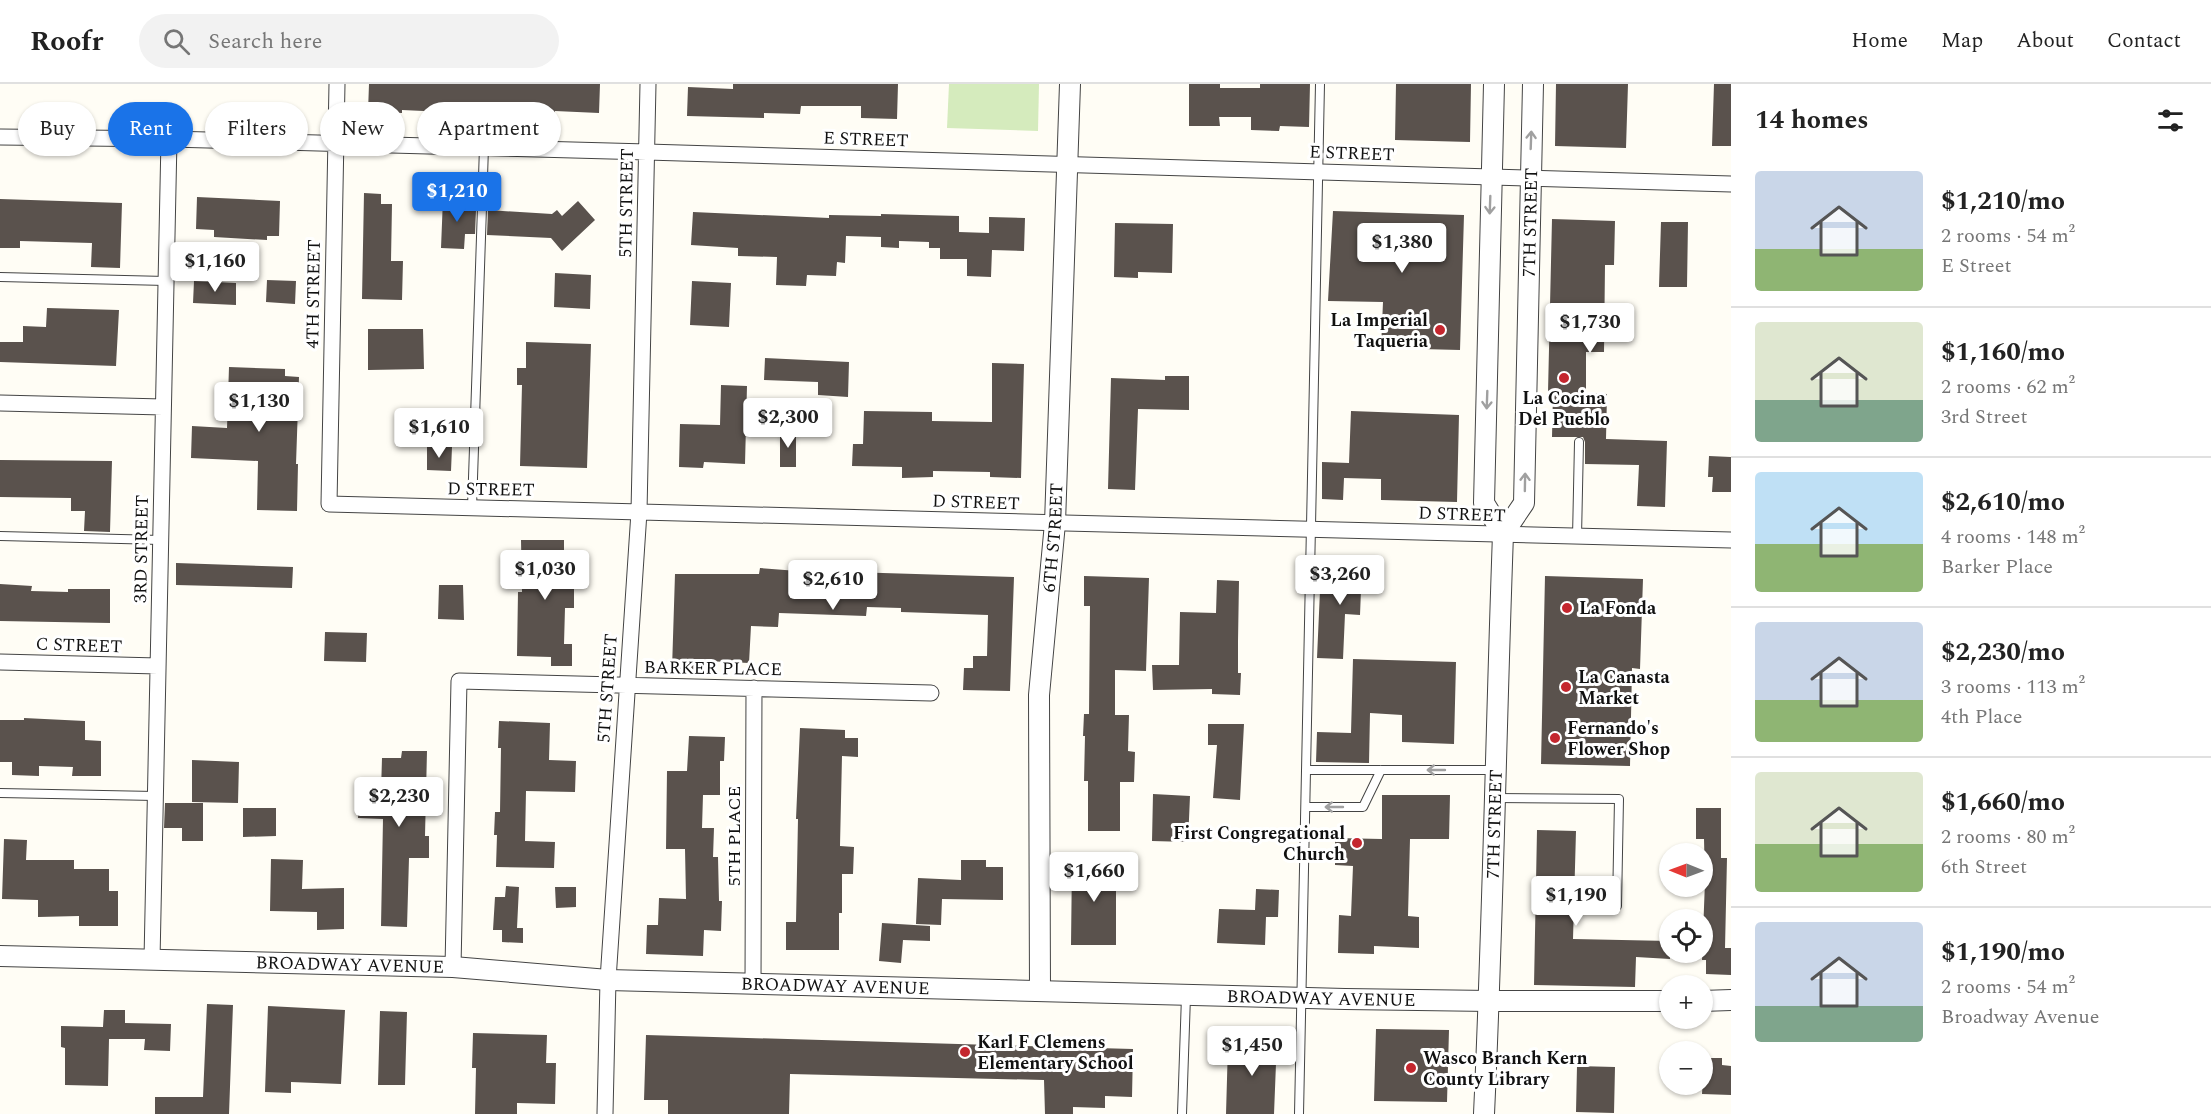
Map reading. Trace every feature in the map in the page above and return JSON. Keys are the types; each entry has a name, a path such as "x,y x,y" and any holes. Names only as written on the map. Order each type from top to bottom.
{"street":[{"name":"4TH STREET","path":"337,84 337,102"},
{"name":"5TH STREET","path":"604,1114 608,980 639,512 648,84"},
{"name":"6TH STREET","path":"1040,990 1039,695 1055,523 1070,84"},
{"path":"1494,84 1484,502 1503,534"},
{"name":"7TH STREET","path":"1484,1114 1490,1001 1494,770 1503,534 1524,503 1533,84"},
{"name":"E STREET","path":"0,137 108,138"},
{"name":"E STREET","path":"193,140 320,144"},
{"name":"E STREET","path":"561,149 1731,184"},
{"name":"3RD STREET","path":"152,960 169,156"},
{"name":"4TH STREET","path":"329,504 336,156"},
{"path":"0,404 163,407"},
{"name":"D STREET","path":"329,504 1731,540"},
{"name":"C STREET","path":"0,662 158,666"},
{"name":"BARKER PLACE","path":"453,968 459,681 931,693"},
{"name":"5TH PLACE","path":"753,983 754,688"},
{"name":"BROADWAY AVENUE","path":"0,956 453,968 608,980 1302,998 1659,1001"},
{"path":"1713,1000 1731,1000"}],"lane":[{"path":"1299,1114 1320,84"},
{"path":"472,508 484,156"},
{"path":"0,277 166,281"},
{"path":"1577,537 1579,442"},
{"path":"0,536 161,540"},
{"path":"1306,770 1494,770"},
{"path":"1306,807 1363,807 1381,770"},
{"path":"0,793 155,796"},
{"path":"1494,798 1619,799 1617,906"},
{"path":"1182,1114 1186,994"}],"green space":[{"path":"949,84 1039,84 1038,131 947,128"}],"building":[{"path":"369,84 600,84 599,113 561,111 561,102 417,102 417,111 405,110 405,102 368,102"},
{"path":"733,84 898,84 897,119 861,118 861,106 801,106 800,114 764,113 764,118 687,116 688,87 733,89"},
{"path":"1189,84 1220,84 1220,88 1260,88 1260,84 1310,84 1309,127 1280,126 1279,131 1251,130 1251,117 1219,117 1220,126 1189,126"},
{"path":"1396,84 1471,84 1470,142 1395,140"},
{"path":"1556,84 1628,84 1626,148 1555,146"},
{"path":"1714,84 1731,84 1731,146 1712,146"},
{"path":"364,193 381,194 381,204 392,204 391,261 403,261 402,300 362,299"},
{"path":"197,197 280,201 279,236 267,236 267,240 214,237 214,230 196,229"},
{"path":"443,198 466,198 465,209 476,210 475,234 465,234 464,249 441,248"},
{"path":"0,199 122,203 120,268 91,267 92,243 20,241 20,248 0,248"},
{"path":"578,201 595,220 562,251 551,238 487,235 488,210 552,214 557,210 562,216"},
{"path":"1333,211 1464,215 1460,350 1381,348 1383,302 1328,301"},
{"path":"693,212 829,218 829,215 881,216 881,214 959,216 959,232 989,233 989,217 1025,218 1024,251 992,250 991,277 967,276 967,259 940,259 940,248 929,248 929,242 899,241 899,248 881,247 881,237 846,236 845,263 837,262 836,276 807,275 806,286 776,285 777,257 738,256 738,248 691,245"},
{"path":"1552,219 1615,221 1614,265 1605,265 1604,352 1586,352 1586,393 1607,394 1606,439 1667,441 1665,507 1637,506 1639,465 1585,464 1583,437 1552,437 1553,393 1548,392"},
{"path":"1661,222 1688,222 1687,287 1659,287"},
{"path":"1115,223 1173,224 1172,273 1138,272 1138,278 1114,277"},
{"path":"555,273 591,275 590,309 554,307"},
{"path":"267,280 296,281 295,304 266,302"},
{"path":"194,281 236,283 236,305 193,303"},
{"path":"692,281 731,283 729,327 690,325"},
{"path":"47,308 119,310 116,366 0,362 0,342 23,342 23,326 46,327"},
{"path":"368,329 423,329 424,369 368,370"},
{"path":"526,342 591,344 587,468 520,466 522,385 517,385 517,368 526,368"},
{"path":"765,358 849,362 848,397 818,395 818,382 764,380"},
{"path":"992,363 1024,364 1021,478 990,477 990,472 933,471 933,477 902,478 902,467 852,466 853,444 863,444 864,411 932,412 932,421 992,422"},
{"path":"229,367 285,369 285,376 299,377 297,511 257,510 258,461 191,458 192,426 227,428"},
{"path":"1165,376 1189,376 1189,410 1138,409 1135,490 1108,489 1111,378 1165,380"},
{"path":"721,385 747,386 745,464 704,462 703,468 679,467 680,424 720,425"},
{"path":"1351,411 1459,415 1457,502 1381,500 1381,479 1344,478 1343,500 1322,499 1322,462 1349,463"},
{"path":"780,431 796,431 796,467 780,467"},
{"path":"427,447 452,447 451,471 427,470"},
{"path":"1709,456 1731,457 1731,492 1712,492 1713,477 1708,477"},
{"path":"0,460 112,461 110,532 84,531 85,511 71,511 71,498 0,497"},
{"path":"521,540 564,540 564,557 574,557 574,608 565,608 564,644 572,644 572,666 551,666 551,657 517,656 518,592 522,592"},
{"path":"176,563 293,567 292,588 176,585"},
{"path":"760,568 850,575 850,572 1014,577 1010,691 963,690 964,668 973,668 973,656 987,656 988,615 901,612 901,608 867,607 866,616 779,613 778,627 751,626 749,663 706,661 705,670 672,669 675,574 759,574"},
{"path":"1321,568 1379,570 1378,591 1361,590 1360,615 1345,614 1343,659 1317,658"},
{"path":"1084,576 1149,578 1146,671 1115,670 1115,715 1129,715 1128,751 1135,752 1134,782 1120,782 1120,831 1088,831 1088,781 1084,781 1085,736 1083,736 1084,714 1089,714 1090,606 1084,606"},
{"path":"1545,576 1643,579 1640,669 1632,668 1630,766 1541,764"},
{"path":"1217,580 1239,581 1238,673 1241,673 1240,695 1212,694 1212,689 1153,690 1152,665 1179,665 1180,612 1216,613"},
{"path":"0,584 32,586 31,591 68,592 68,589 110,589 110,623 0,621"},
{"path":"439,585 463,585 464,620 438,619"},
{"path":"325,632 367,633 366,662 324,661"},
{"path":"1353,659 1456,662 1454,744 1402,742 1402,715 1370,713 1369,763 1316,762 1317,732 1351,733"},
{"path":"24,718 85,721 85,740 101,741 101,776 72,776 73,767 39,766 39,776 12,775 12,762 0,762 0,720 24,720"},
{"path":"499,721 550,723 549,760 576,761 575,792 526,791 525,841 555,842 554,868 496,867 495,812 500,812"},
{"path":"1208,724 1244,724 1240,800 1213,798 1217,745 1208,745"},
{"path":"800,728 845,730 845,738 858,738 858,757 842,756 840,846 854,847 853,874 842,874 839,950 786,950 786,922 796,922 798,819 796,819"},
{"path":"689,736 725,737 724,761 720,761 720,795 703,795 702,828 714,828 713,857 718,857 719,901 722,901 721,931 704,930 703,956 646,954 647,925 658,925 659,898 686,899 685,849 666,849 667,771 687,771"},
{"path":"402,751 427,751 425,836 429,836 429,858 409,858 407,927 381,926 383,819 358,818 359,791 381,792 382,758 401,758"},
{"path":"192,760 239,762 238,803 192,802"},
{"path":"1153,794 1190,796 1188,842 1152,841"},
{"path":"1382,795 1450,795 1449,839 1410,839 1408,916 1419,917 1419,948 1374,946 1374,954 1338,953 1339,915 1351,916 1353,866 1335,865 1335,838 1382,839"},
{"path":"165,803 203,803 203,841 182,841 182,828 164,828"},
{"path":"243,808 276,808 276,836 243,837"},
{"path":"1696,808 1721,808 1721,858 1727,858 1725,948 1731,948 1731,975 1706,974 1706,963 1713,963 1713,909 1704,909 1704,897 1713,897 1713,843 1704,843 1704,839 1696,839"},
{"path":"1537,830 1576,831 1573,939 1659,941 1659,958 1636,957 1635,987 1534,985"},
{"path":"4,839 27,840 26,860 74,860 74,869 109,869 109,891 118,891 118,926 79,926 79,916 38,917 38,900 2,899"},
{"path":"271,859 303,860 302,889 344,888 344,929 317,930 317,912 270,911"},
{"path":"961,860 986,860 986,867 1003,867 1003,900 942,899 941,925 916,924 918,878 961,880"},
{"path":"1072,861 1116,861 1116,945 1071,945"},
{"path":"506,886 519,887 517,928 523,928 523,943 502,942 502,930 493,930 495,897 505,897"},
{"path":"555,887 576,887 576,907 556,908"},
{"path":"1256,889 1279,890 1278,917 1266,917 1265,945 1217,943 1219,909 1255,910"},
{"path":"882,923 930,926 930,941 903,940 901,963 879,961"},
{"path":"207,1004 233,1005 229,1114 155,1114 155,1097 203,1097"},
{"path":"268,1006 345,1010 341,1084 291,1082 291,1093 265,1092"},
{"path":"104,1010 125,1010 125,1023 171,1024 170,1051 144,1050 145,1039 109,1039 108,1086 65,1085 65,1048 61,1047 61,1026 103,1027"},
{"path":"380,1011 407,1012 405,1085 378,1085"},
{"path":"1376,1029 1449,1030 1447,1102 1374,1101"},
{"path":"473,1033 547,1035 546,1063 556,1063 555,1104 517,1103 517,1114 475,1114 476,1068 472,1068"},
{"path":"646,1035 1133,1049 1132,1097 1105,1096 1105,1108 1073,1107 1073,1114 1045,1114 1044,1080 790,1074 789,1114 668,1114 668,1100 644,1100"},
{"path":"1245,1036 1277,1038 1274,1114 1226,1114 1228,1044 1245,1045"},
{"path":"1713,1058 1722,1058 1722,1065 1731,1066 1731,1095 1713,1094"},
{"path":"1577,1066 1615,1067 1614,1113 1576,1112"}],"place":[{"name":"La Imperial Taqueria","path":"1440,330"},
{"name":"La Cocina Del Pueblo","path":"1564,378"},
{"name":"La Fonda","path":"1567,608"},
{"name":"La Canasta Market","path":"1566,687"},
{"name":"Fernando's Flower Shop","path":"1555,738"},
{"name":"First Congregational Church","path":"1357,843"},
{"name":"Karl F Clemens Elementary School","path":"965,1052"},
{"name":"Wasco Branch Kern County Library","path":"1411,1068"}]}
